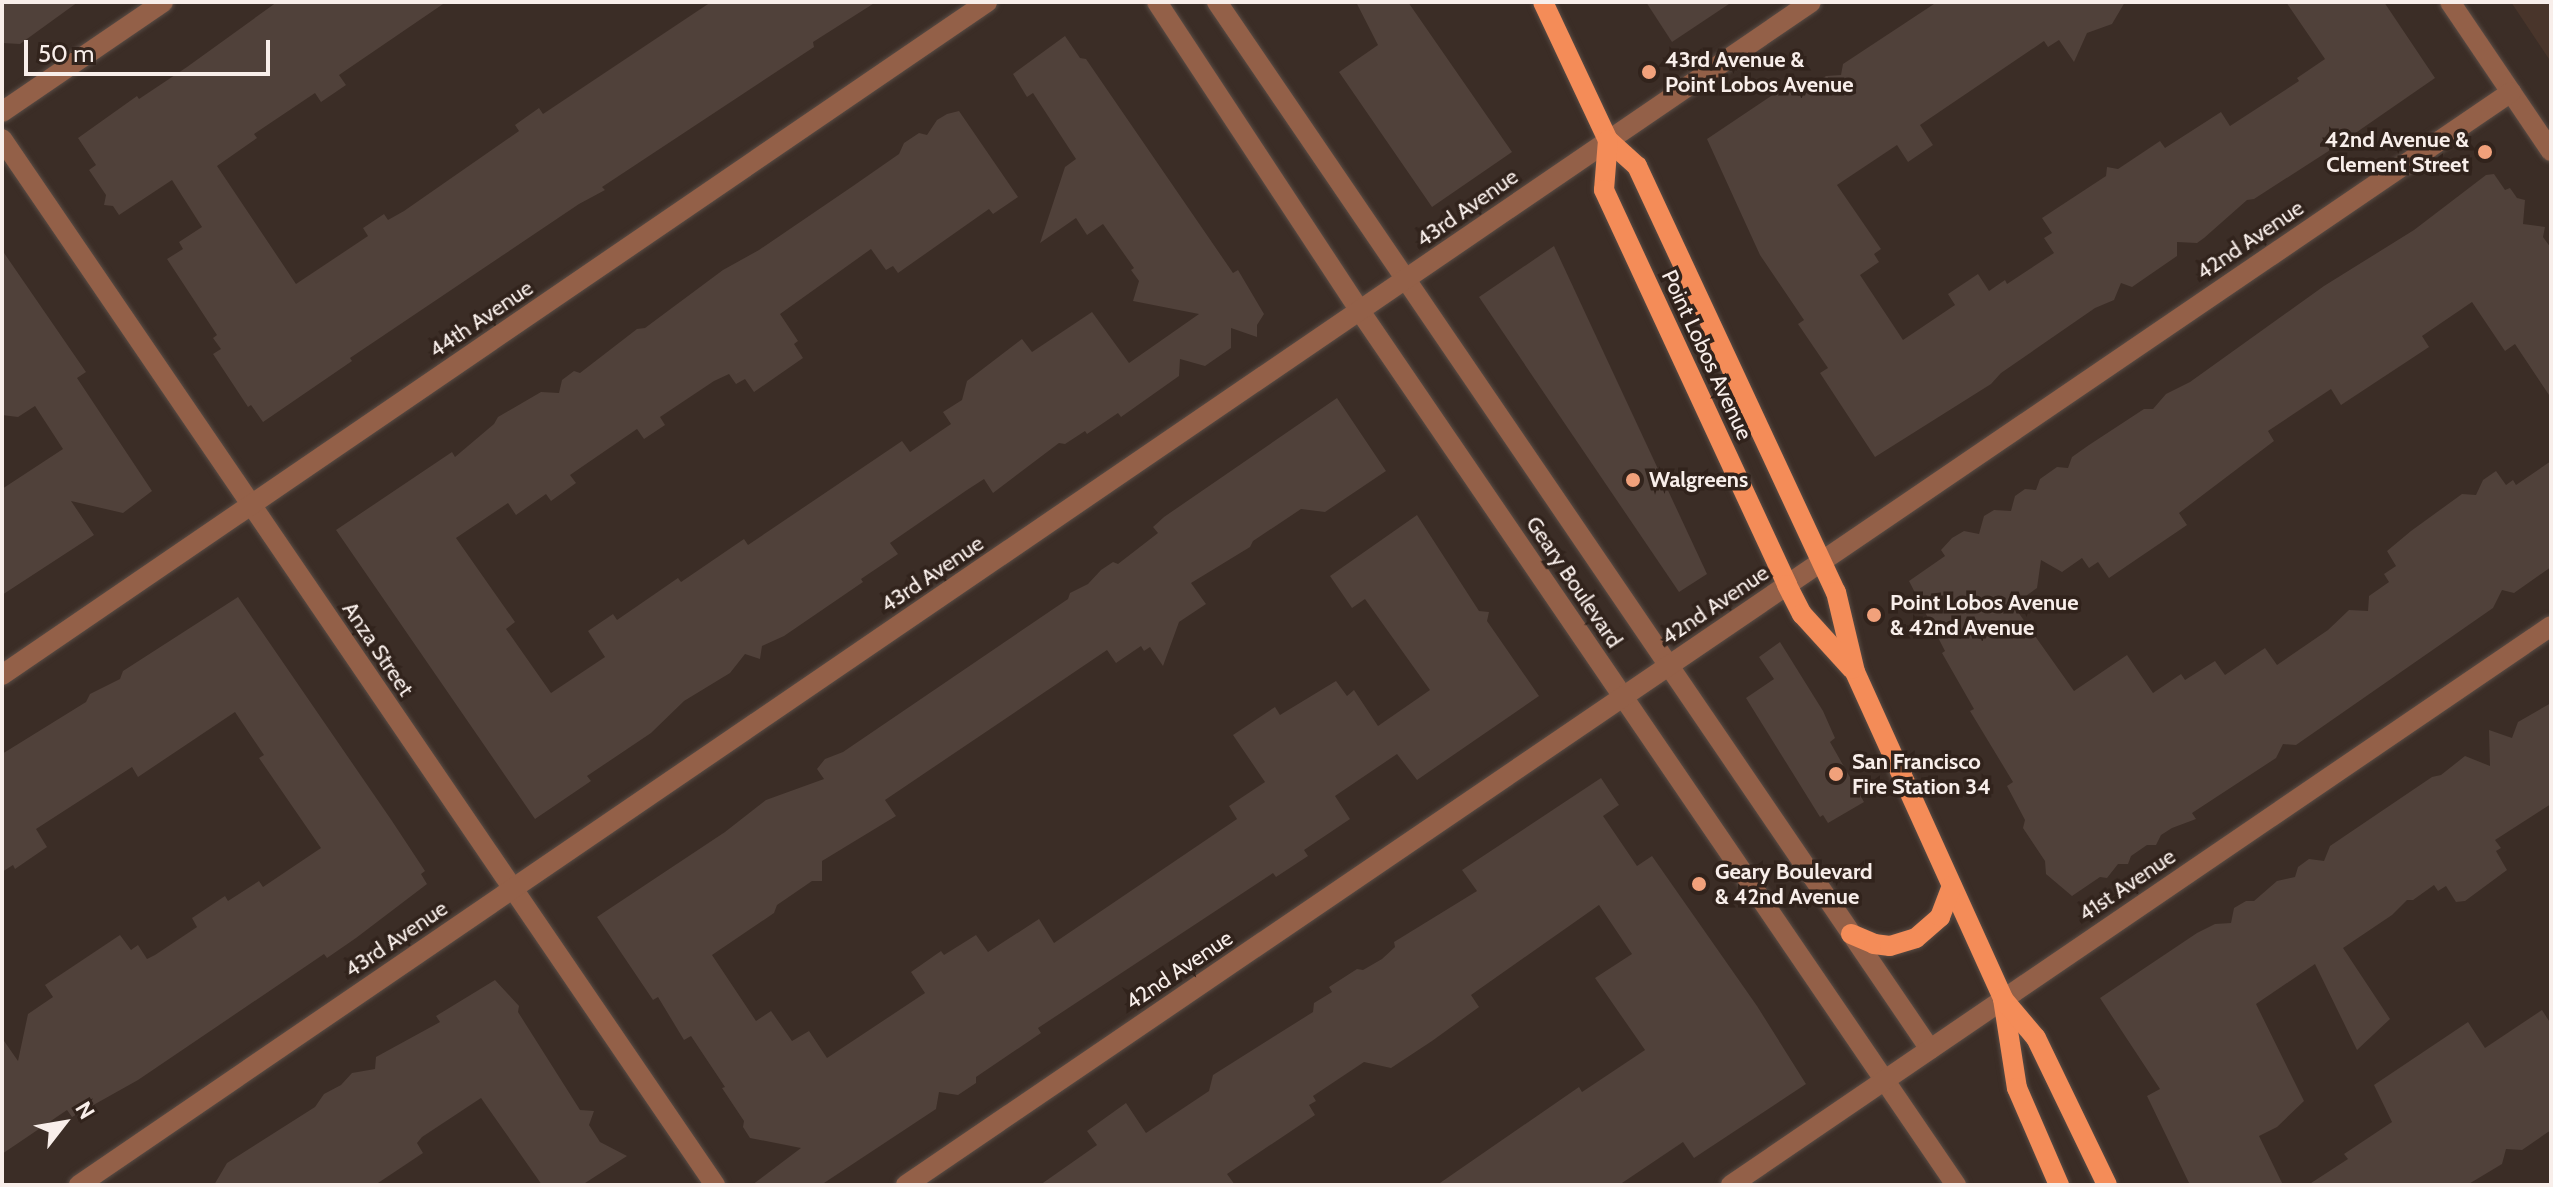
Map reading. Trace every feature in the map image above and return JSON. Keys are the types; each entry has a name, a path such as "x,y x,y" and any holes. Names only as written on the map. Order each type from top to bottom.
{"main road":[{"name":"Point Lobos Avenue","path":"1543,2 1608,140 1637,166 1821,561"},
{"name":"Point Lobos Avenue","path":"1608,140 1604,190 1787,585"},
{"path":"1821,561 1836,592 1855,672 2003,999 2017,1088 2059,1185"},
{"path":"1787,585 1802,614 1855,672"},
{"path":"1851,934 1874,944 1890,946 1916,938 1940,917 1952,886"},
{"path":"2003,999 2036,1038 2107,1185"}],"street":[{"path":"2,112 163,2"},
{"name":"44th Avenue","path":"2,675 987,2"},
{"name":"Geary Boulevard","path":"1157,2 1360,311 1956,1185"},
{"name":"Geary Boulevard","path":"1217,2 1930,1049"},
{"name":"43rd Avenue","path":"79,1185 1811,2"},
{"path":"2450,2 2551,151"},
{"name":"42nd Avenue","path":"906,1185 2511,92"},
{"name":"Anza Street","path":"2,139 715,1185"},
{"name":"41st Avenue","path":"1731,1185 2551,626"}],"shaded area":[{"path":"2511,2 2551,2 2551,62"}],"building":[{"path":"2,2 78,2 20,44 2,43"},
{"path":"277,2 446,2 339,75 346,85 321,102 315,93 254,134 257,138 217,166 296,284 368,236 363,228 384,214 388,220 404,211 519,131 515,125 539,108 543,114 711,2 876,2 813,42 814,47 602,187 605,190 579,204 350,358 352,361 263,422 251,405 248,407 213,354 221,349 213,338 217,335 167,259 183,249 179,242 202,227 172,180 119,215 113,206 104,205 106,195 89,170 96,165 78,138 137,96 139,99 187,67"},
{"path":"1356,2 1408,2 1512,152 1432,207 1339,72 1378,45"},
{"path":"1646,2 1732,2 1672,42"},
{"path":"1937,2 2125,2 2112,24 2087,33 2074,62 2059,40 2048,47 2044,41 1920,125 1933,145 1908,162 1897,145 1837,185 1881,249 1874,254 1879,262 1860,275 1903,340 1955,305 1948,294 1978,274 1989,291 2005,280 2007,284 2054,253 2044,238 2052,233 2042,218 2106,176 2107,167 2118,169 2160,141 2165,148 2221,112 2230,126 2299,81 2297,78 2325,59 2286,2 2384,2 2435,78 2341,143 2254,199 2247,200 2197,243 2177,242 2177,256 2132,287 2121,283 2114,300 2095,308 2001,373 1991,384 1875,457 1820,373 1828,368 1798,324 1804,320 1760,255 1707,139 1792,82 1799,94 1826,76 1841,75 1843,64"},
{"path":"1065,36 1080,58 1086,59 1233,273 1238,270 1264,314 1257,325 1257,337 1231,328 1231,348 1205,366 1180,359 1179,376 1121,417 1118,413 1087,434 1085,431 1065,444 1059,443 993,493 984,479 967,490 890,543 898,554 861,579 863,582 784,636 762,646 760,659 745,654 730,673 684,701 651,733 587,776 591,781 535,819 336,530 452,452 455,457 494,424 498,417 541,392 559,393 562,380 574,371 580,373 637,329 645,328 723,270 759,250 899,154 904,143 919,133 927,135 937,120 959,111 1018,197 993,214 989,209 898,273 893,266 886,270 871,249 780,314 798,341 794,344 803,358 754,392 745,379 736,384 729,374 714,381 660,417 665,425 644,439 637,429 570,475 576,483 551,501 546,494 516,515 508,503 456,538 515,622 506,629 551,693 605,657 588,631 613,614 617,620 678,578 681,582 744,539 748,545 902,441 910,452 951,424 943,412 962,400 967,381 1022,339 1032,352 1092,312 1129,363 1199,314 1133,301 1139,281 1131,270 1134,268 1103,224 1087,235 1076,218 1040,243 1065,167 1076,159 1033,93 1027,97 1013,74"},
{"path":"2494,174 2505,190 2510,188 2517,198 2525,200 2523,224 2545,227 2543,237 2551,248 2551,398 2515,344 2505,351 2472,302 2422,336 2429,347 2341,405 2331,389 2268,431 2274,441 2179,513 2187,525 2109,578 2098,562 2089,568 2082,558 2062,572 2041,560 2037,588 2013,605 2074,691 2127,655 2153,693 2181,674 2185,680 2215,661 2225,675 2265,648 2277,665 2328,630 2349,610 2368,611 2369,596 2389,582 2384,574 2396,566 2387,551 2411,531 2462,494 2476,495 2483,480 2496,471 2506,485 2513,480 2516,485 2551,461 2551,567 2514,593 2502,590 2493,608 2296,745 2283,744 2276,758 2192,813 2196,819 2172,828 2161,835 2156,845 2147,845 2131,856 2128,864 2118,864 2107,878 2100,877 2072,896 2046,874 2045,861 2023,828 2025,820 2007,786 2013,782 1970,711 1974,709 1942,653 1945,651 1909,581 1945,556 1941,550 1952,538 1964,531 1979,534 1984,516 1994,510 2011,511 2015,496 2025,489 2036,490 2040,479 2057,467 2068,468 2072,457 2089,445 2144,409 2153,409 2166,394 2190,382 2324,286 2414,230 2486,175"},
{"name":"Walgreens","path":"1554,246 1707,574 1679,592 1479,297"},
{"path":"2,250 86,372 77,378 152,491 123,513 71,501 94,535 2,595 2,489 63,449 35,406 18,417 2,415"},
{"path":"1337,398 1386,471 1325,512 1301,509 1253,541 1250,547 1191,583 1206,604 1179,622 1163,666 1150,647 1144,651 1141,646 1116,663 1107,650 885,800 896,816 822,861 822,881 812,881 777,905 774,913 712,955 756,1021 771,1011 792,1041 809,1031 827,1058 925,993 911,972 941,951 944,955 976,935 988,952 1039,919 1054,943 1237,819 1229,806 1265,782 1233,735 1275,707 1280,715 1336,681 1347,696 1354,690 1378,726 1430,690 1365,599 1352,608 1330,576 1417,515 1479,611 1489,612 1487,621 1539,696 1417,780 1397,754 1335,796 1350,819 1304,850 1308,856 1276,877 1273,873 1038,1028 1041,1033 976,1077 976,1083 958,1095 939,1092 936,1109 821,1185 752,1185 801,1148 750,1138 743,1127 744,1121 722,1088 725,1087 691,1036 684,1040 658,997 653,1000 597,917 725,832 766,800 824,779 817,769 825,759 843,752 1068,599 1070,593 1088,584 1113,562 1118,564 1158,533 1153,527 1164,517"},
{"path":"238,597 425,871 421,874 427,884 327,958 324,954 138,1080 72,1117 67,1110 2,1154 2,1038 18,1061 28,1014 53,997 45,985 120,935 131,950 138,945 147,959 197,927 192,918 225,896 228,901 259,881 263,887 321,848 259,758 264,755 235,712 138,777 132,767 36,829 47,847 15,869 13,865 2,872 2,754 86,702 90,694 120,679 123,671"},
{"path":"1780,642 1823,711 1835,738 1830,742 1864,802 1828,823 1823,815 1820,817 1746,698 1774,679 1759,657"},
{"path":"2551,703 2551,804 2495,840 2501,848 2496,851 2507,870 2465,901 2456,902 2446,886 2438,891 2434,885 2413,900 2407,900 2392,915 2343,948 2390,1019 2357,1050 2315,964 2256,1004 2304,1101 2277,1127 2259,1136 2283,1185 2190,1185 2147,1096 2160,1089 2100,998 2197,933 2215,924 2231,923 2234,908 2246,901 2254,901 2277,881 2295,877 2298,867 2309,859 2324,861 2330,846 2432,777 2441,775 2465,756 2490,766 2489,730 2512,738 2518,722"},
{"path":"1601,778 1619,805 1603,816 1637,866 1652,856 1757,1006 1806,1084 1694,1158 1683,1142 1619,1185 1437,1185 1579,1087 1582,1092 1645,1050 1595,978 1632,954 1599,905 1471,995 1479,1007 1432,1041 1391,1068 1364,1062 1313,1096 1316,1101 1309,1105 1315,1115 1227,1174 1235,1185 1040,1185 1097,1145 1087,1131 1126,1103 1146,1133 1209,1091 1213,1075 1313,1012 1314,1003 1332,992 1329,987 1357,969 1363,970 1382,959 1395,947 1394,942 1477,891 1462,870"},
{"path":"495,980 519,1006 518,1012 580,1110 594,1111 589,1125 600,1142 627,1156 582,1185 542,1185 481,1098 422,1137 417,1143 423,1153 375,1185 214,1185 227,1163 315,1107 324,1094 341,1085 352,1073 375,1069 376,1057 440,1022 436,1016"},
{"path":"2542,1010 2551,1024 2551,1130 2522,1150 2506,1149 2502,1164 2467,1185 2308,1185 2348,1159 2344,1154 2392,1122 2374,1085 2468,1022 2485,1048"}],"place":[{"name":"43rd Avenue & Point Lobos Avenue","path":"1649,72"},
{"name":"42nd Avenue & Clement Street","path":"2485,152"},
{"name":"Walgreens","path":"1633,480"},
{"name":"Point Lobos Avenue & 42nd Avenue","path":"1874,615"},
{"name":"San Francisco Fire Station 34","path":"1836,774"},
{"name":"Geary Boulevard & 42nd Avenue","path":"1699,884"}]}
